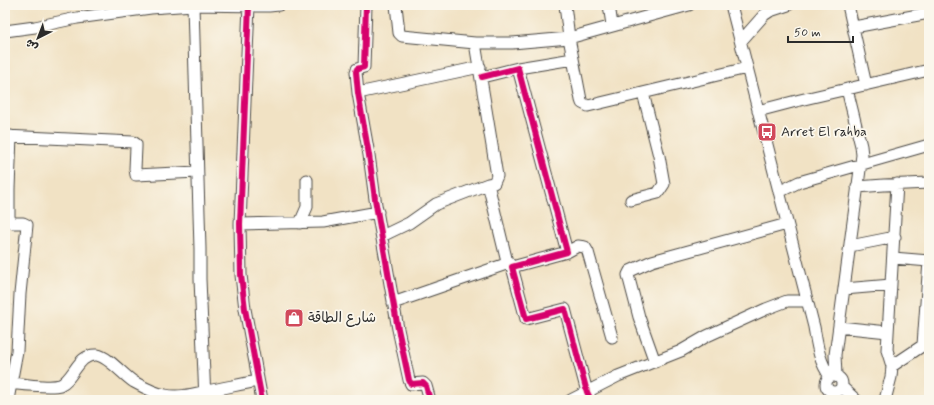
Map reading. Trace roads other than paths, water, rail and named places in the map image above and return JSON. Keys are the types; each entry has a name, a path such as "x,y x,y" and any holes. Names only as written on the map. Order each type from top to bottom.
{"street":[{"path":"5,31 35,27 77,18 179,5 272,5"},
{"path":"193,5 205,396"},
{"path":"249,5 240,224 241,275 245,309 262,400"},
{"path":"366,5 364,67 357,69 356,72 358,93 393,303 404,359 410,383 423,384 426,386 430,400"},
{"path":"396,5 399,33 402,36 475,43 569,38 689,5"},
{"path":"565,5 569,38 581,100 585,105 591,106 747,68"},
{"path":"609,5 612,25"},
{"path":"731,5 822,363 833,376 842,380 834,393 856,400"},
{"path":"741,41 764,10 770,11 788,5"},
{"path":"848,5 866,85"},
{"path":"854,27 929,13"},
{"path":"382,236 409,223 436,204 494,183 497,176 475,43"},
{"path":"358,93 481,72 518,68 573,59"},
{"path":"518,68 567,252"},
{"path":"758,111 929,70"},
{"path":"833,376 861,165 861,146 847,89"},
{"path":"631,200 658,193 664,184 659,156 642,93"},
{"path":"8,400 8,383 17,351 20,294 28,225 23,223 13,223 9,218 8,136 132,142 136,144 136,175 197,172"},
{"path":"779,192 799,182 929,145"},
{"path":"300,223 307,207 307,180"},
{"path":"488,184 526,319 565,309 589,396"},
{"path":"857,187 897,184 929,184"},
{"path":"886,400 892,366 887,350 897,184"},
{"path":"240,224 323,222 378,212"},
{"path":"655,362 639,317 628,275 630,271 652,262 787,224"},
{"path":"850,246 895,237"},
{"path":"393,303 510,265 567,252 578,246 585,248 588,252 612,337"},
{"path":"892,366 926,343 929,261 893,258"},
{"path":"844,289 891,285"},
{"path":"571,400 589,396 618,376 681,351 707,336 766,309 787,301 807,301"},
{"path":"839,327 888,332"},
{"path":"8,383 52,386 60,385 67,380 75,368 85,358 95,355 102,357 133,381 164,395 205,396 258,381"}],"place":[{"name":"Arret El rahba","path":"767,132"},
{"name":"شارع الطاقة","path":"294,318"}]}
